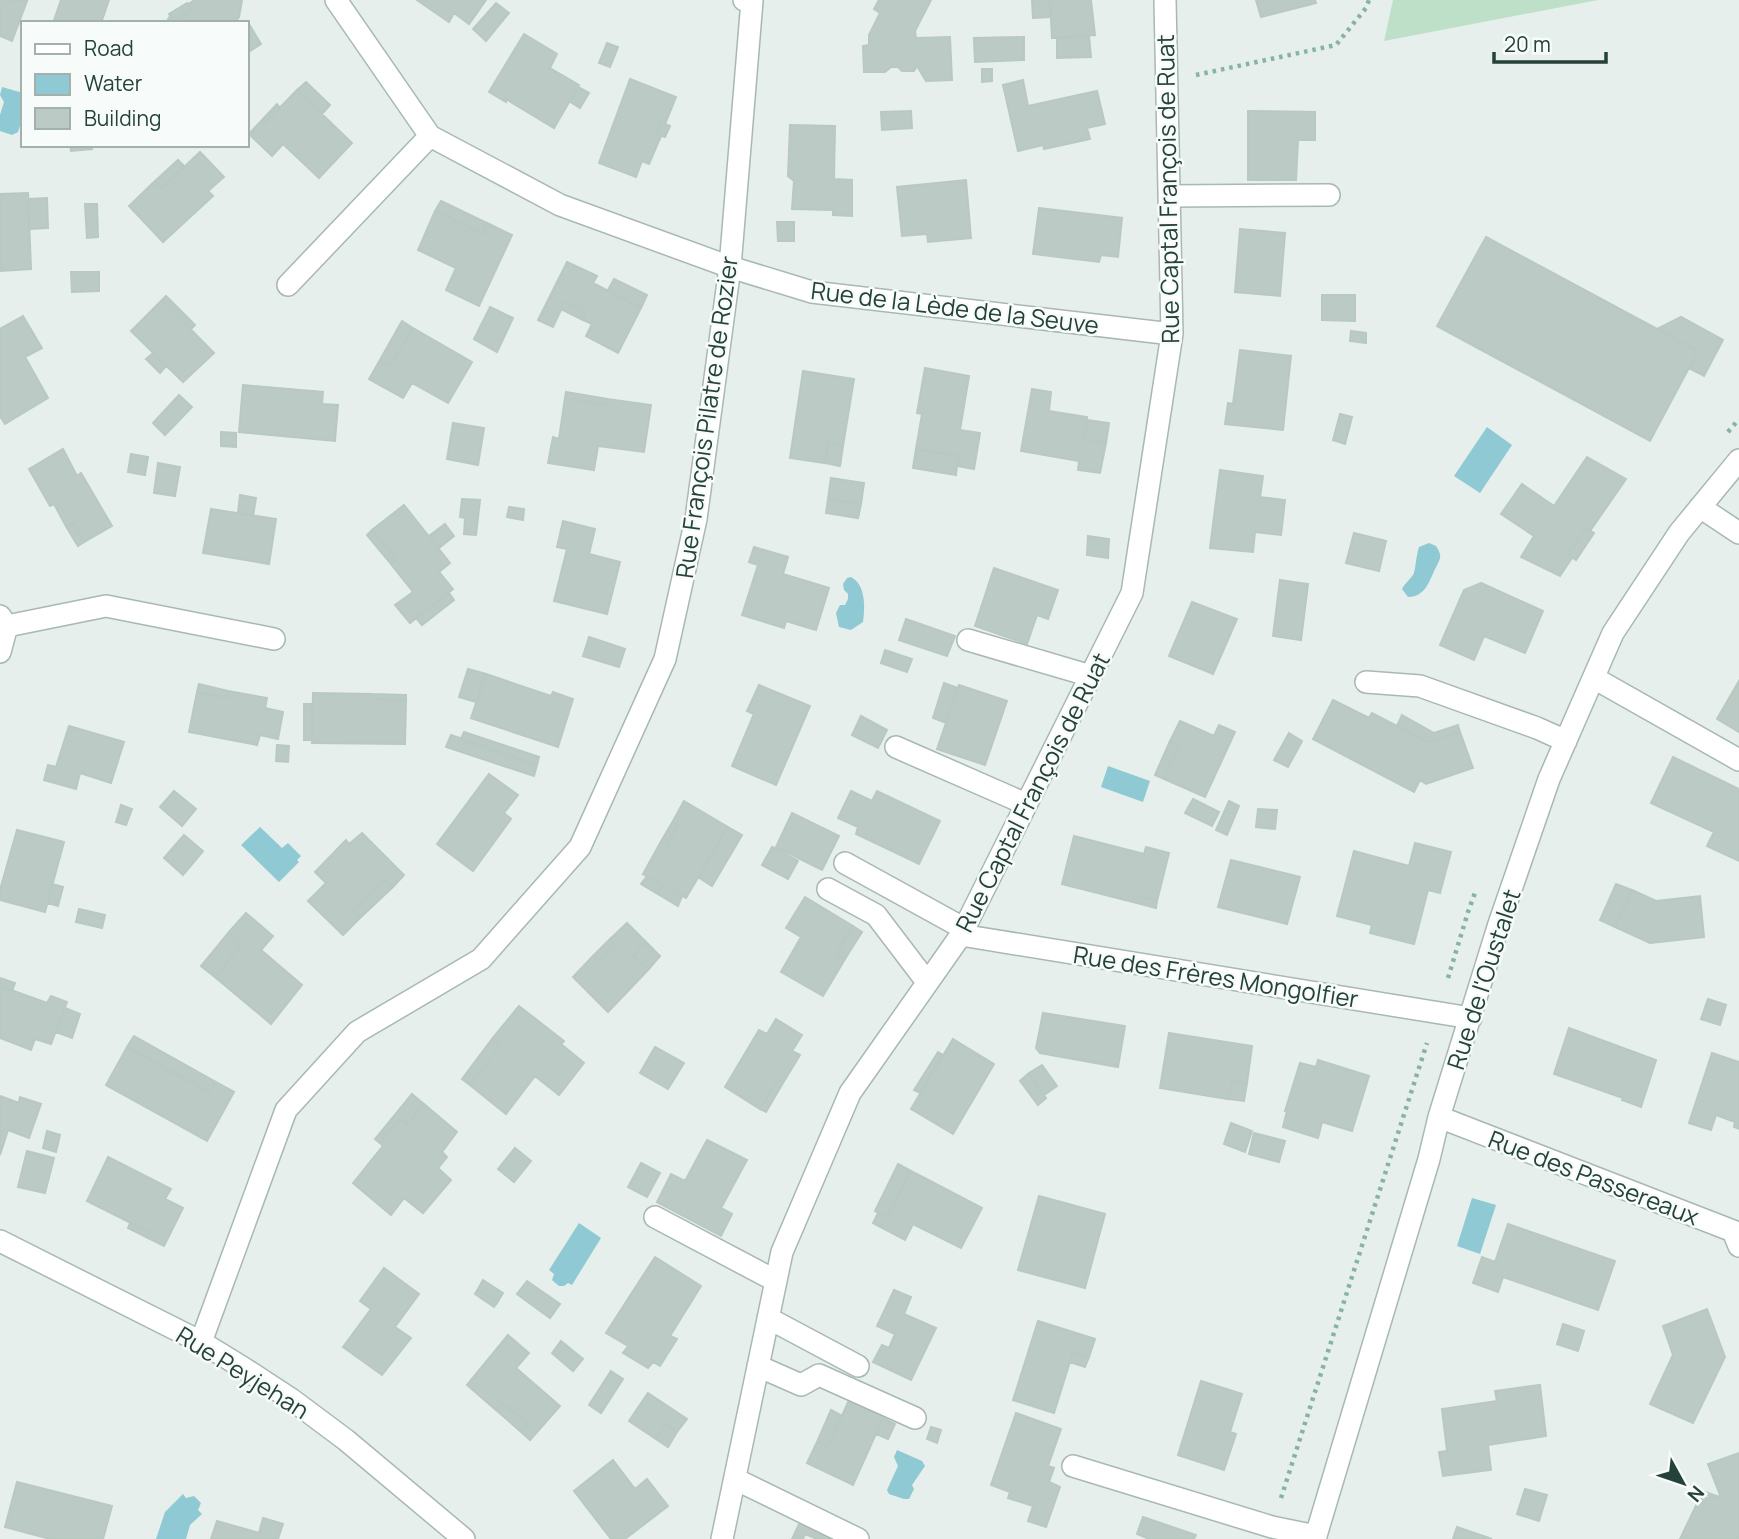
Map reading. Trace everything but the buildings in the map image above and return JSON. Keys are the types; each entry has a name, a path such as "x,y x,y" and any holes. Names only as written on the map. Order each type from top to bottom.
{"street":[{"name":"Rue de la Lède de la Seuve","path":"337,0 430,136 560,205 730,267 812,292 1172,334"},
{"name":"Rue François Pilatre de Rozier","path":"201,1342 286,1110 357,1032 481,959 580,847 665,659 696,519 730,267 752,1 744,0"},
{"name":"Rue Captal François de Ruat","path":"722,1539 782,1252 850,1093 962,931 1132,593 1172,334 1165,0"},
{"path":"288,285 430,136"},
{"path":"1170,196 1329,195"},
{"name":"Rue de l'Oustalet","path":"1315,1537 1422,1185 1439,1117 1498,927 1549,779 1613,633 1679,533 1739,460"},
{"path":"1700,507 1739,533"},
{"path":"0,652 4,621 106,606 274,639"},
{"path":"968,640 1091,676"},
{"path":"1594,678 1739,760"},
{"path":"1366,682 1420,686 1566,741"},
{"path":"896,747 1027,804"},
{"name":"Rue des Frères Mongolfier","path":"845,863 962,931 1471,1018"},
{"path":"828,888 876,915 928,982"},
{"name":"Rue des Passereaux","path":"1439,1117 1737,1236"},
{"path":"655,1217 776,1281"},
{"name":"Rue Peyjehan","path":"0,1241 201,1342 291,1399 346,1440 464,1539"},
{"path":"768,1318 858,1366"},
{"path":"758,1366 801,1385 819,1375 915,1418"},
{"path":"1073,1466 1272,1527 1315,1537"},
{"path":"735,1479 858,1539"}],"path":[{"path":"1167,81 1336,45 1366,8 1369,0"}],"green space":[{"path":"1393,0 1598,0 1384,41"}],"water":[{"path":"2,87 21,92 21,122 18,132 12,135 0,131 0,115 4,102 0,95"},
{"path":"1487,427 1512,445 1480,493 1454,476"},
{"path":"1429,543 1437,547 1439,560 1426,588 1419,594 1408,597 1402,589 1414,573 1419,547"},
{"path":"851,577 862,591 864,610 863,622 851,630 839,627 836,613 840,605 845,605 848,599 843,584"},
{"path":"1108,766 1150,781 1143,802 1101,787"},
{"path":"260,827 282,848 288,843 301,856 297,860 299,862 279,882 241,845"},
{"path":"1472,1198 1496,1205 1480,1254 1457,1246"},
{"path":"579,1223 601,1238 572,1285 568,1283 559,1286 552,1280 554,1274 549,1270"},
{"path":"897,1450 922,1461 925,1466 912,1485 914,1489 909,1499 889,1494 887,1490 898,1466 894,1457"},
{"path":"183,1494 186,1498 194,1496 201,1503 198,1510 202,1514 190,1525 186,1539 156,1539 165,1512"}]}
